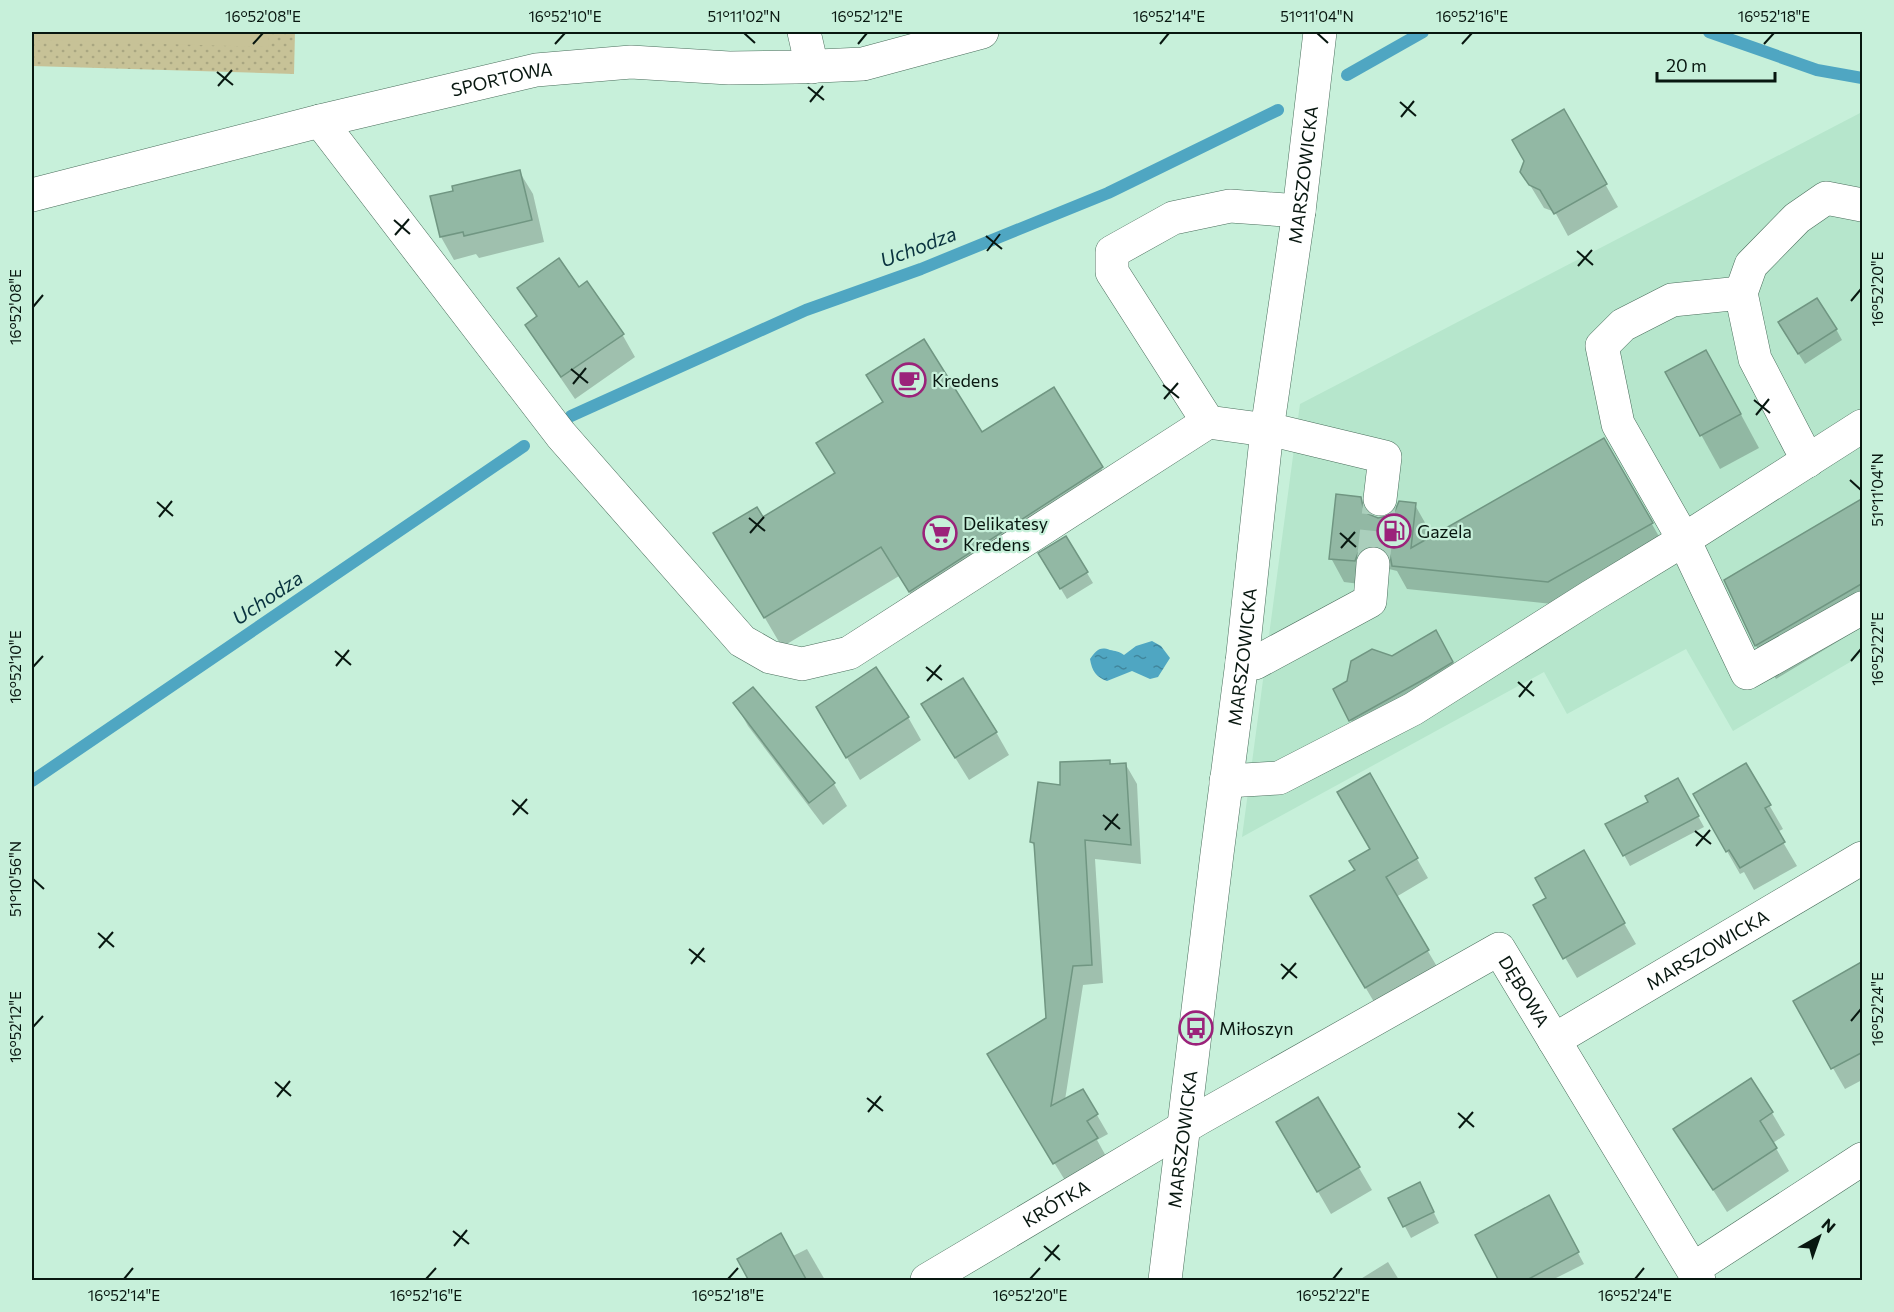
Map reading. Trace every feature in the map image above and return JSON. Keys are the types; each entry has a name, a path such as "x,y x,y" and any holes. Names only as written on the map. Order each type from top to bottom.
{"street":[{"path":"804,32 812,67"},
{"name":"SPORTOWA","path":"32,195 320,121 536,70 631,62 729,68 863,64 982,32"},
{"name":"MARSZOWICKA","path":"1165,1281 1242,662 1267,430 1299,211 1320,32"},
{"path":"320,121 561,435 741,641 770,657 802,664 849,653 1208,422 1267,430 1385,457 1380,500"},
{"path":"1808,460 1755,359 1741,294 1751,265 1797,218 1827,198 1863,205"},
{"path":"1208,422 1112,272 1112,252 1173,218 1230,206 1299,211"},
{"path":"1741,294 1672,300 1623,325 1602,346 1618,424 1684,540 1747,673 1863,608"},
{"path":"1226,781 1279,778 1413,709 1863,426"},
{"path":"1242,662 1255,663 1370,601 1373,564"},
{"name":"MARSZOWICKA","path":"1554,1040 1863,858"},
{"name":"DĘBOWA","path":"1184,1128 1499,949 1696,1275"},
{"name":"KRÓTKA","path":"927,1281 1184,1128"},
{"path":"1696,1275 1863,1159"}],"shaded area":[{"path":"32,32 295,32 294,74 32,66"},
{"path":"32,32 269,32 268,47 32,40"},
{"path":"1862,112 1862,655 1733,731 1686,649 1567,714 1544,672 1242,837 1300,404"}],"water":[{"path":"1152,641 1161,646 1170,658 1158,677 1150,679 1132,671 1107,681 1100,678 1093,670 1090,659 1098,650 1106,649 1124,655 1136,646"}],"building":[{"path":"1564,109 1607,184 1554,214 1540,190 1529,185 1520,172 1524,161 1512,140"},
{"path":"520,170 532,220 464,236 463,232 440,237 430,196 453,191 452,186"},
{"path":"559,258 579,287 587,281 624,334 561,377 525,325 537,316 517,288"},
{"path":"1817,298 1837,329 1798,354 1778,322"},
{"name":"Delikatesy Kredens","path":"924,339 982,432 1054,387 1103,467 909,592 881,547 764,618 713,533 757,507 763,517 835,473 816,443 883,402 866,375"},
{"path":"1706,350 1741,414 1700,436 1665,372"},
{"path":"1604,438 1653,523 1548,582 1392,566 1390,555 1375,545 1364,547 1358,553 1355,561 1329,559 1336,494 1361,497 1363,507 1368,514 1378,518 1395,511 1399,501 1416,503 1411,548"},
{"path":"1863,498 1863,583 1755,646 1724,580"},
{"path":"1066,536 1088,572 1060,589 1038,553"},
{"path":"1436,630 1453,662 1349,721 1333,689 1347,681 1351,661 1372,649 1392,656"},
{"path":"876,667 909,717 846,758 816,707"},
{"path":"963,678 997,732 955,758 921,704"},
{"path":"753,687 835,783 809,803 733,703"},
{"path":"1110,760 1110,764 1126,763 1131,845 1085,840 1092,965 1073,966 1051,1106 1083,1089 1098,1114 1087,1121 1098,1138 1053,1164 987,1054 1046,1018 1034,843 1030,842 1038,782 1060,785 1060,762"},
{"path":"1746,763 1771,805 1765,808 1785,842 1740,868 1729,850 1726,852 1693,794"},
{"path":"1370,773 1418,858 1386,877 1429,950 1365,988 1310,896 1355,870 1349,861 1370,849 1337,792"},
{"path":"1678,778 1699,816 1623,856 1605,824 1648,802 1645,796"},
{"path":"1584,850 1625,923 1563,959 1533,905 1546,898 1535,878"},
{"path":"1863,961 1863,1052 1831,1069 1793,1001"},
{"path":"1751,1078 1773,1112 1760,1121 1777,1148 1713,1190 1673,1129"},
{"path":"1318,1097 1360,1167 1317,1192 1276,1122"},
{"path":"1420,1182 1434,1212 1403,1227 1388,1198"},
{"path":"1549,1195 1579,1252 1525,1281 1499,1281 1475,1235"},
{"path":"781,1233 807,1281 749,1281 737,1259"}],"waterway":[{"name":"Uchodza","path":"1347,75 1423,32"},
{"name":"Uchodza","path":"1709,32 1817,70 1862,78"},
{"name":"Uchodza","path":"571,416 806,310 921,269 1108,193 1278,110"},
{"name":"Uchodza","path":"32,781 524,446"}],"tunnel":[{"path":"1373,564 1380,499"}],"place":[{"name":"Kredens","path":"909,380"},
{"name":"Gazela","path":"1394,531"},
{"name":"Delikatesy Kredens","path":"940,533"},
{"name":"Miłoszyn","path":"1196,1028"}]}
